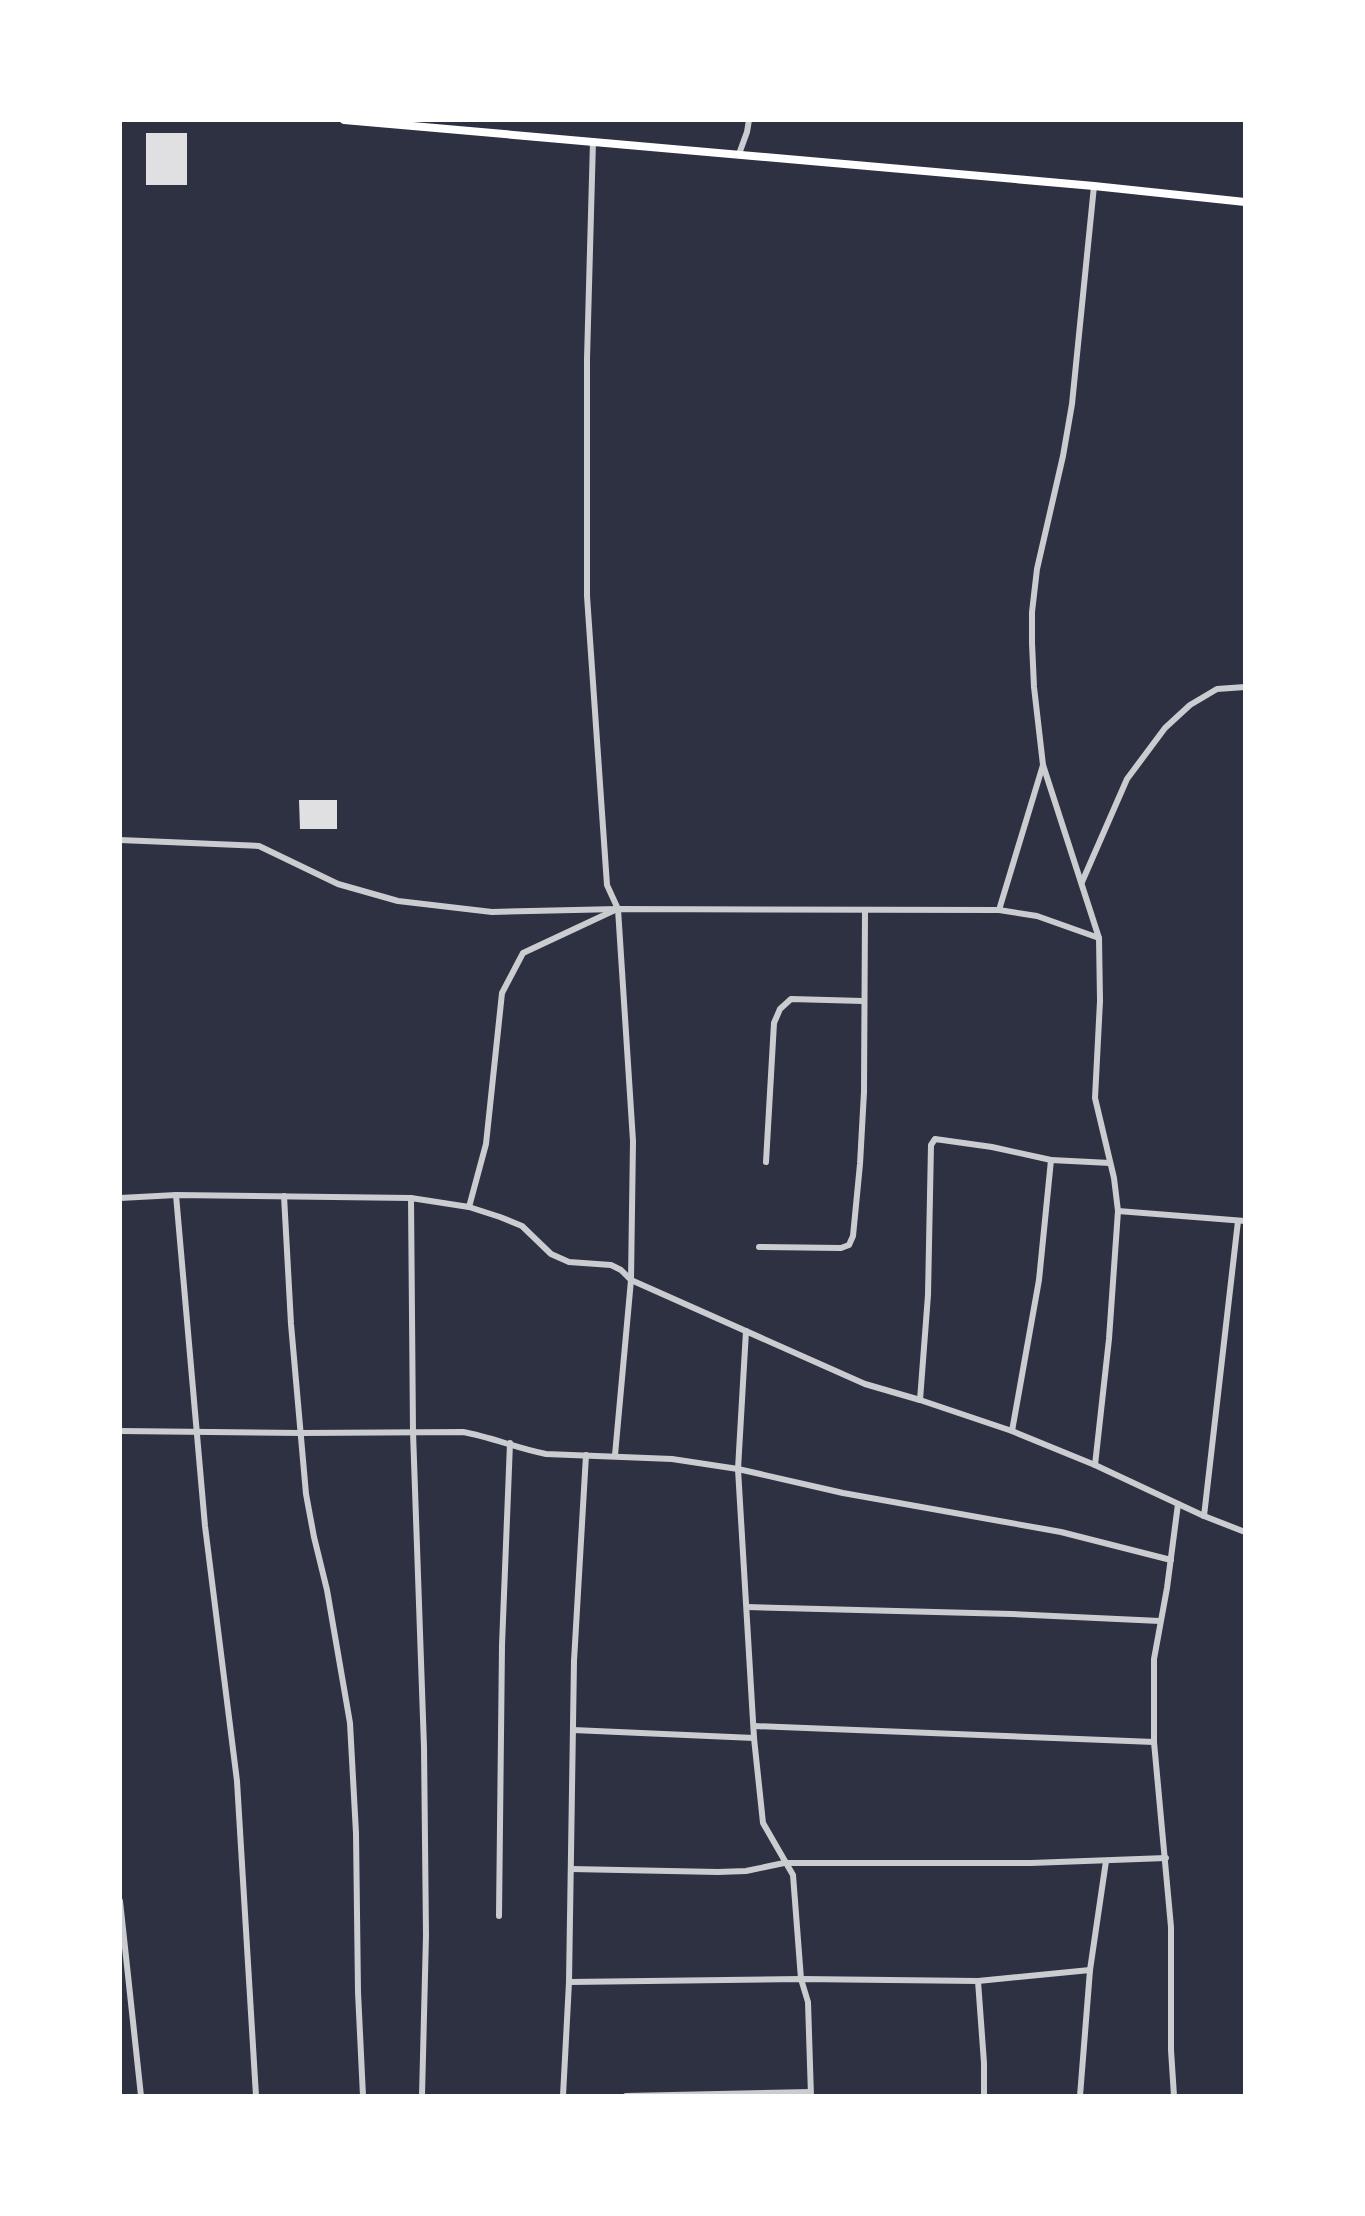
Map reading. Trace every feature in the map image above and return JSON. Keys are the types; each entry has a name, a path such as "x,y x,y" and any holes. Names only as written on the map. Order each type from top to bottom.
{"main road":[{"path":"344,120 401,122 1245,202"}],"street":[{"path":"739,154 749,120"},
{"path":"593,141 587,359 587,596 607,885 618,909 633,1141 631,1280 615,1455"},
{"path":"1094,186 1068,433 1042,542 1034,591 1032,665 1043,765 1099,938 1100,1001 1095,1098 1114,1178 1118,1211 1109,1339 1095,1465"},
{"path":"1082,882 1127,779 1165,728 1190,705 1217,689 1245,687"},
{"path":"999,910 1043,765"},
{"path":"120,840 259,846 338,884 398,901 492,912 618,909 999,910 1037,916 1099,938"},
{"path":"469,1207 486,1144 502,993 523,953 618,909"},
{"path":"759,1247 841,1248 849,1245 853,1236 863,1106 865,910"},
{"path":"766,1162 771,1054 774,1023 780,1009 791,999 863,1001"},
{"path":"920,1400 928,1295 931,1145 935,1139 1051,1160 1110,1163"},
{"path":"1012,1431 1039,1280 1051,1160"},
{"path":"176,1195 195,1432 237,1781 256,2096"},
{"path":"120,1198 176,1195 411,1198 469,1207 522,1226 551,1254 569,1262 611,1265 631,1280 865,1384 1012,1431 1245,1532"},
{"path":"284,1196 291,1324 306,1494 327,1590 350,1723 363,2096"},
{"path":"411,1198 413,1432 424,1747 426,1935 422,2096"},
{"path":"1118,1211 1241,1221 1204,1516"},
{"path":"626,2096 678,2093 810,2094 808,2002 801,1979 793,1875 763,1823 754,1738 738,1469 746,1331"},
{"path":"120,1431 463,1432 484,1435 546,1454 672,1459 738,1469 843,1493 1061,1532 1171,1560"},
{"path":"499,1916 502,1645 510,1443"},
{"path":"563,2096 569,1982 574,1661 586,1455"},
{"path":"1174,2096 1171,1927 1154,1742 1154,1659 1178,1504"},
{"path":"747,1607 1160,1621"},
{"path":"754,1726 1154,1742"},
{"path":"573,1730 754,1738"},
{"path":"571,1869 718,1872 746,1871 784,1863 1166,1858"},
{"path":"1080,2096 1090,1970 1106,1861"},
{"path":"120,1901 141,2096"},
{"path":"569,1982 801,1979 978,1981 1090,1970"},
{"path":"978,1981 984,2096"}],"building":[{"path":"146,133 187,133 187,185 146,185"},
{"path":"299,800 337,800 337,829 300,829"}]}
